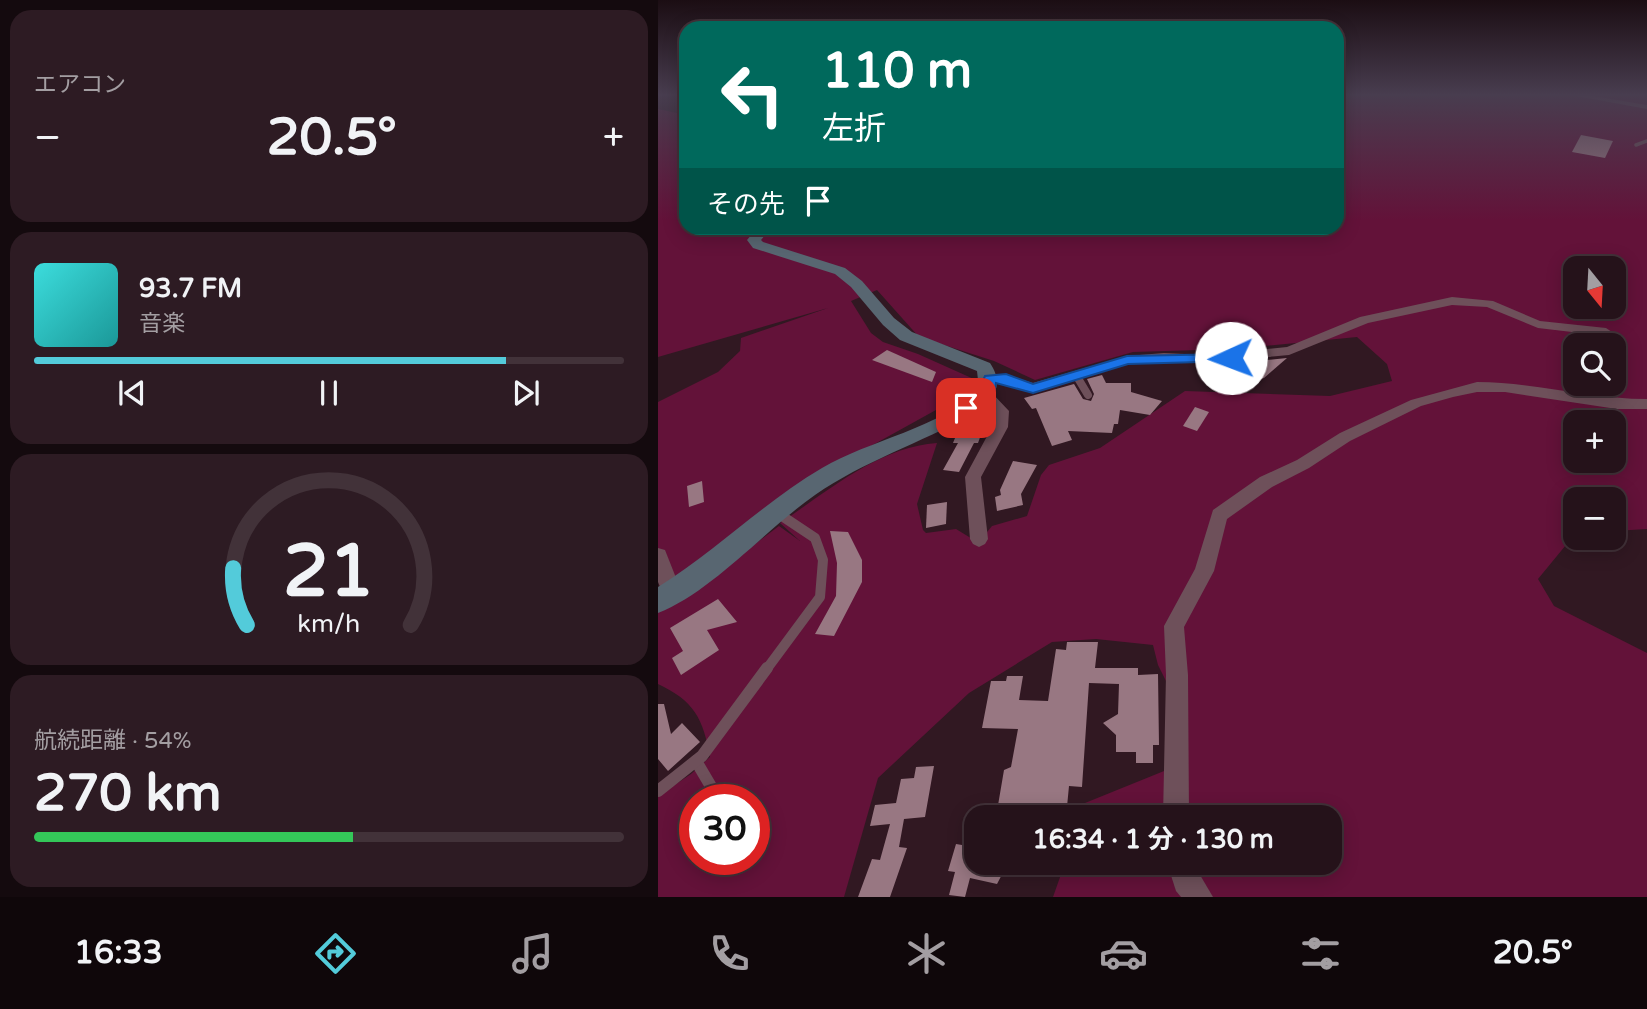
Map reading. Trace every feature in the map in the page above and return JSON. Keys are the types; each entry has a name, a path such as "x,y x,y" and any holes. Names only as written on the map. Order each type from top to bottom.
{"street":[{"path":"758,235 754,240 758,245 837,269 862,286 895,328 914,340 950,355 973,360 984,367 987,387 1002,411 1000,428 972,477 979,539"},
{"path":"658,556 665,597 752,535 776,513 856,459 953,416 987,387 1006,379 1033,388 1144,358 1206,359 1289,352 1364,320 1452,301 1489,304 1538,324 1606,332"},
{"path":"1176,805 1177,675 1174,626 1179,612 1195,591 1204,571 1219,515 1266,482 1303,464 1345,438 1416,403 1452,393 1477,387 1505,387 1617,404 1647,404"},
{"path":"1183,875 1185,881 1199,897"}],"lane":[{"path":"1636,145 1647,141"},
{"path":"1076,375 1088,395"},
{"path":"658,791 696,761 802,626 820,597 823,560 815,538 776,513"},
{"path":"696,761 710,784"}],"shaded area":[{"path":"658,136 679,136 679,235 1344,235 1344,136 1647,136 1647,529 1626,530 1626,487 1563,487 1563,549 1538,579 1554,606 1647,653 1647,897 1053,897 1061,875 1342,875 1342,805 1084,805 1169,769 1168,685 1158,665 1153,645 1096,639 1052,642 969,693 878,778 844,897 658,897 658,796 691,774 710,757 704,732 695,712 680,697 658,684 658,611 691,592 779,526 800,541 780,523 874,462 915,446 937,443 917,504 923,530 926,533 956,529 974,540 983,537 992,526 1027,516 1041,475 1049,465 1100,448 1185,391 1330,396 1392,381 1387,364 1357,337 1233,349 1133,352 1035,380 994,361 919,337 877,290 851,301 871,333 883,342 918,354 976,380 954,400 786,493 672,593 658,569 658,402 718,372 740,351 741,338 828,308 658,357"}],"building":[{"path":"1581,136 1613,141 1605,158 1572,152"},
{"path":"887,350 936,372 932,382 872,360"},
{"path":"1287,358 1264,378 1250,382 1237,363"},
{"path":"1102,375 1106,383 1131,383 1131,392 1162,401 1150,415 1120,410 1118,424 1114,424 1112,433 1068,431 1072,440 1052,446 1036,408 1032,409 1024,398 1074,384 1083,399 1091,401 1094,394 1087,379"},
{"path":"1195,407 1209,412 1197,431 1183,426"},
{"path":"959,428 983,429 978,443 974,443 959,472 943,470 958,443 953,443"},
{"path":"1013,461 1037,465 1021,494 1023,505 997,511 995,497 1001,495 1000,490"},
{"path":"702,481 704,502 689,507 687,486"},
{"path":"947,502 946,524 926,528 927,505"},
{"path":"830,531 848,532 862,560 862,582 834,636 815,634 836,596 837,563"},
{"path":"718,599 737,622 707,630 719,650 681,675 672,658 683,651 670,628"},
{"path":"1067,642 1098,642 1095,668 1138,668 1138,675 1158,674 1159,745 1153,745 1153,763 1136,763 1136,752 1116,752 1116,735 1103,723 1118,714 1119,684 1089,683 1082,787 1069,786 1067,805 998,805 1004,770 1011,767 1018,729 982,728 991,681 1006,681 1007,676 1023,676 1019,700 1048,701 1056,649 1066,650"},
{"path":"658,704 664,704 671,734 682,723 700,742 668,771 658,759"},
{"path":"934,766 925,817 904,819 899,847 907,848 890,897 858,897 872,859 880,860 890,824 870,826 875,805 896,803 901,779 914,778 916,767"},
{"path":"964,842 964,875 1002,875 997,884 970,878 965,897 949,895 955,872 948,871 956,844 962,845"}],"route":[{"path":"966,408 979,401 989,390 990,379 1006,379 1033,388 1127,360 1164,357 1231,358"}]}
